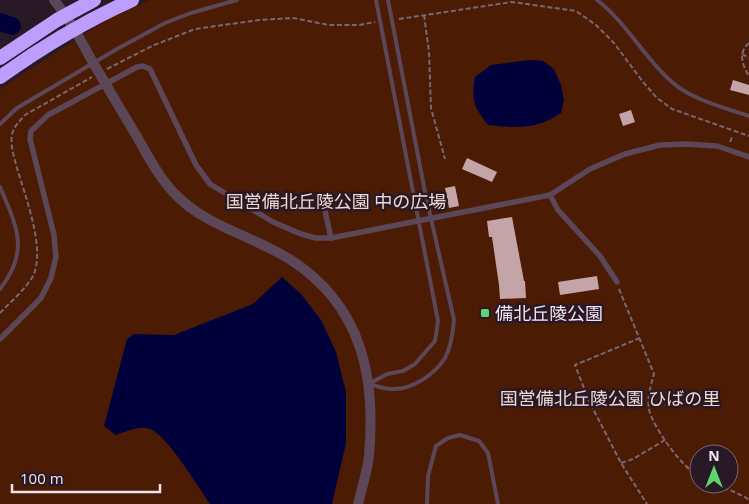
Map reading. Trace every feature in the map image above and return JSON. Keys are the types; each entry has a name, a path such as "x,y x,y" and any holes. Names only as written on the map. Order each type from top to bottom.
{"highway":[{"path":"0,58 57,20 94,0"},
{"path":"0,77 65,34 106,11 132,0"}],"street":[{"path":"54,0 80,38 155,169 173,192 189,207 208,220 291,260 316,280 337,302 351,324 359,343 369,384 369,457 358,504"},
{"path":"0,339 41,298 51,278 56,257 54,235 30,139 31,130 48,115 129,70 143,66 150,69 196,165 210,184 273,222 316,238 331,238 550,196 590,169 626,154 660,145 717,146 749,157"},
{"path":"550,196 558,210 600,256 616,282"},
{"path":"322,197 331,238"}],"lane":[{"path":"0,124 17,108 117,49 191,13 237,0"},
{"path":"369,384 387,374 403,371 415,364 435,341 438,321 376,0"},
{"path":"369,384 394,389 411,385 429,376 445,358 452,336 454,320 425,192 388,0"},
{"path":"597,0 618,18 672,83 693,95 749,116"},
{"path":"0,187 15,224 19,247 15,266 0,289"},
{"path":"427,504 428,476 436,446 448,438 460,435 479,441 488,453 498,504"}],"path":[{"path":"417,16 485,4 512,2 576,11 596,25 614,43 642,82 657,98 672,108 749,136"},
{"path":"424,15 429,52 431,108 445,159"},
{"path":"106,70 152,46 195,29 259,20 294,18 329,25 359,25"},
{"path":"749,43 743,48 742,54 743,68 749,76"},
{"path":"742,54 749,58"},
{"path":"0,313 24,288 33,274 37,257 36,237 13,152 12,134 17,124 25,115 98,74"},
{"path":"616,282 654,374 649,393 649,411 665,440 689,470"},
{"path":"640,338 574,366 589,401 621,463 648,504"},
{"path":"621,463 633,460 665,440"}],"green space":[{"name":"国営備北丘陵公園 中の広場","path":"150,0 749,0 749,504 0,504 0,89 109,18"}],"shaded area":[{"path":"530,60 543,61 554,69 561,85 564,100 561,113 552,119 535,125 508,127 488,125 479,113 475,103 473,92 475,77 491,65"},
{"path":"282,277 301,294 321,320 336,352 346,392 346,443 332,504 210,504 174,451 157,434 150,429 142,428 116,435 104,426 127,339 134,334 174,335 253,304"}],"building":[{"path":"733,80 749,85 749,95 730,90"},
{"path":"631,110 635,122 623,126 619,114"},
{"path":"467,158 497,172 492,182 462,169"},
{"path":"455,186 459,206 449,208 445,188"},
{"path":"512,217 525,281 526,298 500,299 492,237 489,237 487,221"},
{"path":"597,276 599,289 560,295 558,282"}],"waterway":[{"path":"0,22 12,26"}],"place":[{"name":"備北丘陵公園","path":"485,313"}],"park label":[{"name":"国営備北丘陵公園 ひばの里","path":"610,398"}]}
